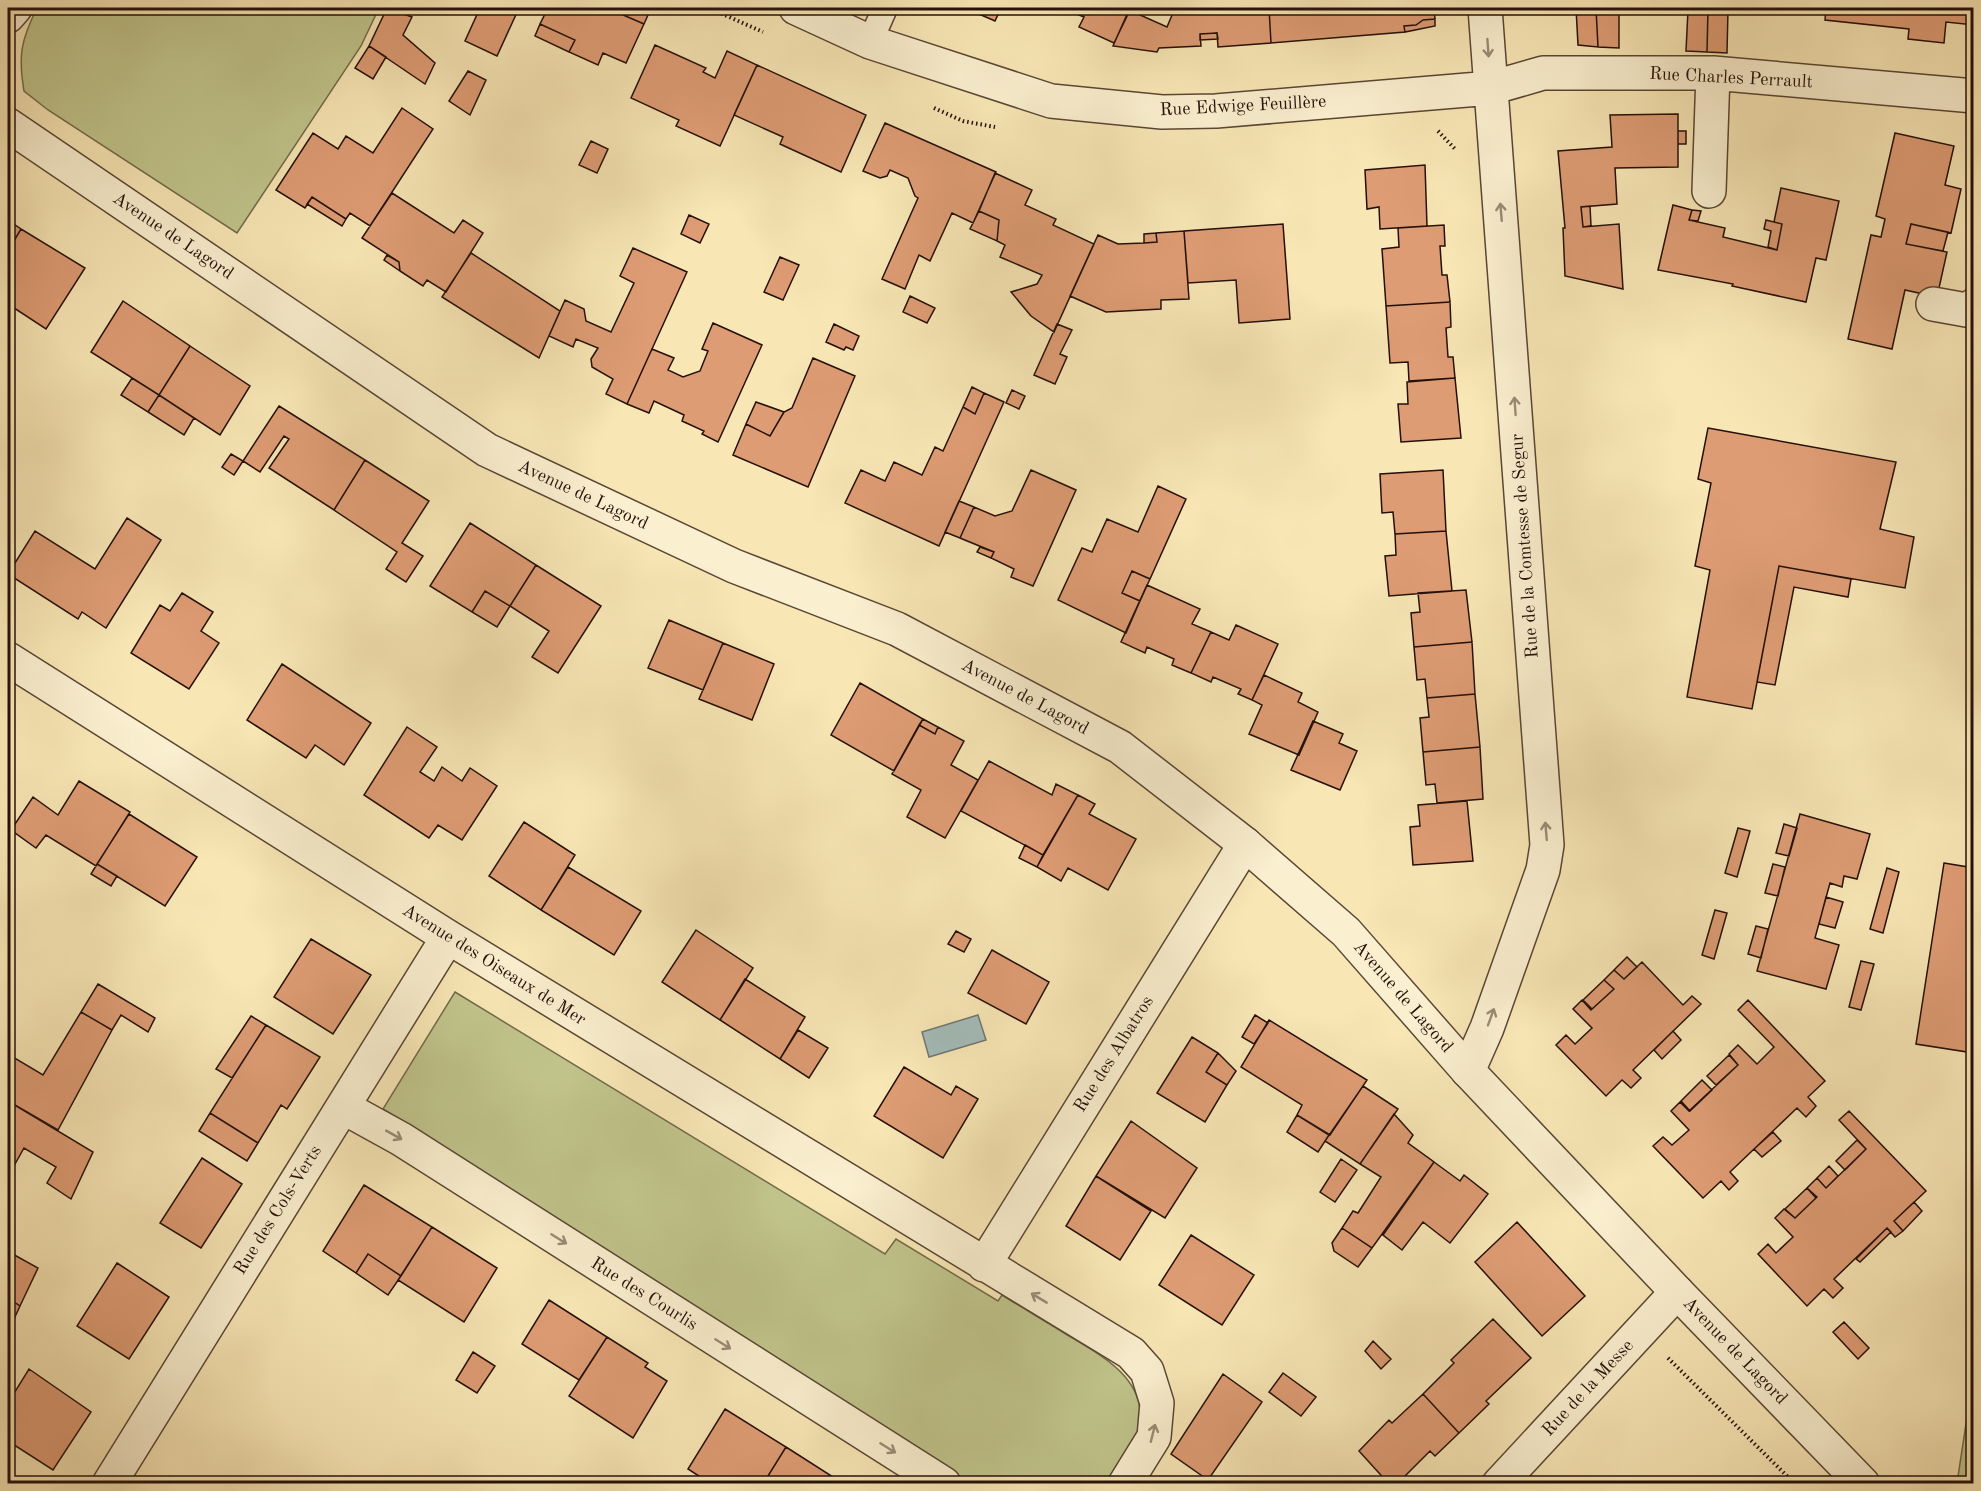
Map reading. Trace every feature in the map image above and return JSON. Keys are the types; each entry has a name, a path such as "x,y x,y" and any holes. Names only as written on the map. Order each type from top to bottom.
{"street":[{"path":"8,16 15,8"},
{"name":"Rue Edwige Feuillère","path":"796,8 870,42 1052,100 1162,112 1216,111 1491,88"},
{"name":"Rue de la Comtesse de Segur","path":"1468,1071 1487,1029 1544,870 1547,845 1506,260 1485,8"},
{"name":"Rue Charles Perrault","path":"1491,88 1543,73 1713,73 1974,96"},
{"path":"1709,191 1713,73"},
{"name":"Avenue de Lagord","path":"8,104 14,129 487,450 734,566 897,629 1120,747 1245,844 1346,932 1468,1071 1863,1484"},
{"path":"1933,304 1972,311 1974,305"},
{"name":"Avenue des Oiseaux de Mer","path":"8,659 448,937 984,1265"},
{"name":"Rue des Albatros","path":"984,1265 1245,844"},
{"name":"Rue des Cols-Verts","path":"109,1484 448,937"},
{"name":"Rue des Courlis","path":"343,1107 401,1139 944,1484"},
{"path":"984,1265 1131,1353 1147,1371 1157,1403 1154,1437 1125,1484"},
{"name":"Rue de la Messe","path":"1499,1484 1685,1300"}],"lane":[{"path":"870,42 885,8"}],"path":[{"path":"709,8 772,36"},
{"path":"932,106 963,121 1005,130"},
{"path":"1437,130 1461,156"},
{"path":"1685,1300 1661,1351 1796,1484"}],"green space":[{"path":"37,8 379,8 361,46 237,233 48,110 24,91 21,68 22,48"},
{"path":"455,992 885,1254 896,1239 998,1301 1002,1295 1112,1364 1133,1387 1139,1401 1141,1417 1136,1442 1110,1483 968,1483 407,1138 413,1127 383,1109"},
{"path":"1973,1378 1973,1483 1957,1483"}],"water":[{"path":"978,1015 986,1040 929,1057 922,1032"}],"building":[{"path":"387,8 412,17 403,35 435,63 425,84 369,46"},
{"path":"480,8 519,8 497,56 465,41"},
{"path":"548,8 607,8 644,24 626,63 603,53 598,65 569,52 575,40 540,24"},
{"path":"607,8 631,8 648,15 644,24"},
{"path":"965,8 1001,8 995,21"},
{"path":"1062,8 1131,8 1114,43 1079,27 1084,17"},
{"path":"1175,8 1269,8 1271,43 1218,47 1217,33 1200,34 1201,46 1159,48 1157,52 1113,46 1129,10 1167,27"},
{"path":"1269,8 1434,8 1435,19 1404,26 1405,32 1271,43"},
{"path":"1576,8 1596,8 1598,47 1578,45"},
{"path":"1596,8 1619,8 1619,48 1598,47"},
{"path":"1651,8 1708,8 1707,52 1686,51 1688,10"},
{"path":"1708,8 1728,10 1727,53 1707,52"},
{"path":"1826,8 1974,8 1974,25 1946,22 1944,43 1908,39 1909,29 1825,20"},
{"path":"1435,19 1435,26 1405,32 1404,26"},
{"path":"540,24 575,40 569,52 535,36"},
{"path":"1217,33 1218,39 1200,40 1200,34"},
{"path":"655,45 706,68 703,72 715,78 727,51 757,65 720,146 676,126 679,120 631,98"},
{"path":"369,46 386,57 373,79 355,68"},
{"path":"757,65 866,115 841,172 780,144 783,137 734,115"},
{"path":"468,71 486,80 470,115 449,101"},
{"path":"402,108 433,129 370,226 350,213 346,219 312,197 305,208 276,190 313,133 338,149 346,136 373,153"},
{"path":"1678,114 1678,167 1615,168 1617,204 1581,207 1583,227 1619,224 1623,289 1565,276 1563,228 1565,228 1558,151 1612,147 1610,115"},
{"path":"885,123 996,172 973,223 952,213 930,261 919,255 905,289 882,279 918,198 908,178 890,170 887,176 880,178 863,171"},
{"path":"1678,131 1686,131 1686,144 1678,144"},
{"path":"1895,133 1954,146 1945,185 1961,189 1951,233 1911,224 1906,244 1947,252 1937,297 1905,290 1892,349 1848,339 1871,235 1881,237 1885,219 1876,216"},
{"path":"591,141 608,149 597,173 579,165"},
{"path":"1425,165 1427,226 1380,229 1379,207 1367,209 1365,170"},
{"path":"995,173 1032,190 1025,205 1056,219 1053,225 1094,244 1054,332 1031,316 1011,292 1037,284 1042,275 1000,257 1005,245 997,241 999,220 979,211"},
{"path":"1781,188 1839,201 1826,260 1816,258 1806,302 1732,286 1733,284 1658,270 1673,205 1692,210 1689,220 1725,228 1723,237 1777,250 1782,224 1774,222"},
{"path":"392,193 454,233 463,220 483,233 446,292 427,280 423,286 400,271 399,262 362,238"},
{"path":"312,197 346,219 342,226 307,204"},
{"path":"1590,206 1591,226 1583,227 1581,207"},
{"path":"1692,210 1701,211 1698,221 1689,220"},
{"path":"979,211 999,220 997,241 970,229"},
{"path":"689,215 709,224 700,243 681,234"},
{"path":"8,220 21,229 8,251"},
{"path":"1766,220 1782,224 1777,250 1768,247 1771,231 1764,229"},
{"path":"1283,224 1290,319 1239,323 1236,280 1188,283 1184,231"},
{"path":"1911,224 1948,232 1943,251 1906,244"},
{"path":"1444,225 1445,246 1440,246 1442,275 1447,275 1450,302 1386,306 1382,249 1399,247 1398,228"},
{"path":"21,229 85,268 46,329 8,304 8,251"},
{"path":"1184,231 1189,299 1161,300 1161,309 1106,312 1070,296 1098,235 1118,244 1144,243 1157,242 1156,233"},
{"path":"1156,233 1157,242 1144,243 1144,234"},
{"path":"633,248 687,272 627,404 606,394 613,379 592,367 591,359 598,348 576,339 573,347 549,336 565,300 584,309 586,321 611,332 634,283 620,276"},
{"path":"471,253 560,311 539,358 442,297"},
{"path":"387,255 399,262 400,271 384,260"},
{"path":"780,257 799,265 783,300 764,292"},
{"path":"910,296 935,308 927,323 903,312"},
{"path":"123,301 190,346 159,395 91,352"},
{"path":"1450,302 1451,327 1446,328 1448,357 1453,357 1455,378 1409,381 1408,362 1390,363 1386,306"},
{"path":"713,323 762,345 718,442 702,434 704,431 682,421 684,415 654,401 649,413 627,404 652,349 674,358 668,370 683,377 700,371 708,351 702,349"},
{"path":"834,324 859,336 853,350 846,347 844,350 826,342"},
{"path":"1057,324 1072,330 1060,354 1067,357 1055,384 1034,375"},
{"path":"190,346 250,386 220,435 159,395"},
{"path":"813,358 855,376 808,487 733,455 746,424 770,436 784,412 792,408"},
{"path":"132,378 159,395 148,412 121,395"},
{"path":"1455,378 1461,438 1401,442 1398,404 1408,404 1407,382"},
{"path":"972,387 984,393 975,414 963,407"},
{"path":"1012,390 1025,396 1019,409 1006,403"},
{"path":"984,393 1004,402 939,546 845,503 861,470 885,481 894,462 922,475 935,447 943,451 963,407 975,414"},
{"path":"159,395 194,418 184,435 148,412"},
{"path":"756,402 784,412 770,436 746,424"},
{"path":"279,406 365,460 334,510 269,468 289,439 284,436 260,472 243,461"},
{"path":"1708,428 1896,462 1880,529 1914,537 1905,588 1779,566 1752,709 1687,697 1710,570 1695,566 1711,483 1698,479"},
{"path":"231,454 243,461 234,475 222,467"},
{"path":"365,460 429,501 402,543 423,556 406,582 386,569 397,552 334,510"},
{"path":"1031,470 1076,490 1033,586 1011,577 1014,569 991,558 994,552 960,538 974,507 995,516 1012,511"},
{"path":"1443,470 1446,531 1395,534 1393,512 1382,513 1380,474"},
{"path":"1158,486 1186,499 1150,579 1132,571 1122,593 1140,601 1126,633 1058,600 1082,548 1092,552 1107,519 1138,532"},
{"path":"959,501 974,507 960,538 945,532"},
{"path":"127,518 161,540 106,628 82,612 78,619 8,574 35,531 95,569"},
{"path":"470,523 536,565 510,606 485,591 472,612 430,586"},
{"path":"1446,531 1452,591 1389,596 1385,556 1396,555 1395,534"},
{"path":"980,547 994,552 991,558 977,552"},
{"path":"536,565 601,606 558,673 532,657 549,631 510,606"},
{"path":"1779,566 1851,579 1848,597 1794,587 1775,685 1757,682"},
{"path":"1132,571 1150,579 1140,601 1122,593"},
{"path":"1147,585 1200,609 1192,624 1211,632 1191,673 1172,665 1174,659 1147,647 1145,653 1121,642"},
{"path":"1466,590 1472,642 1414,647 1411,613 1420,612 1418,593"},
{"path":"485,591 510,606 497,627 472,612"},
{"path":"182,593 213,612 201,631 219,643 189,689 131,653 160,605 170,611"},
{"path":"669,620 723,643 703,690 648,668"},
{"path":"1236,625 1278,644 1252,700 1238,694 1241,689 1213,677 1211,682 1191,673 1211,632 1229,640"},
{"path":"1472,642 1475,694 1427,698 1425,679 1417,680 1414,647"},
{"path":"723,643 774,664 752,720 699,699"},
{"path":"282,664 371,723 344,765 315,745 306,758 247,720"},
{"path":"1264,675 1302,693 1298,702 1318,712 1299,755 1249,734 1262,705 1252,700"},
{"path":"860,683 923,719 894,771 831,735"},
{"path":"1475,694 1480,747 1423,752 1420,718 1429,717 1427,698"},
{"path":"923,719 938,727 935,734 919,725"},
{"path":"1313,721 1343,734 1339,743 1357,751 1340,790 1291,770"},
{"path":"919,725 935,734 938,727 964,741 951,765 978,780 945,838 907,817 921,790 892,774"},
{"path":"407,727 437,747 420,772 434,781 442,767 462,781 470,768 497,786 462,840 438,825 429,838 364,795"},
{"path":"1480,747 1483,799 1437,803 1435,784 1426,785 1423,752"},
{"path":"989,761 1052,795 1056,784 1078,795 1043,855 961,811"},
{"path":"79,781 130,812 96,866 46,835 36,848 11,830 33,797 58,815"},
{"path":"1078,795 1095,804 1089,814 1136,839 1108,890 1068,868 1061,881 1037,867"},
{"path":"1467,801 1473,861 1413,865 1410,827 1420,826 1418,805"},
{"path":"129,814 197,857 165,906 97,864"},
{"path":"1800,814 1870,834 1857,879 1844,876 1842,887 1830,883 1815,938 1839,945 1826,989 1757,971"},
{"path":"524,822 575,855 541,910 489,876"},
{"path":"1784,824 1797,828 1789,856 1776,853"},
{"path":"1738,828 1750,831 1737,877 1725,873"},
{"path":"1025,845 1043,855 1037,867 1019,858"},
{"path":"1944,863 1974,868 1974,1053 1916,1044"},
{"path":"97,864 117,876 111,886 91,874"},
{"path":"1773,864 1785,867 1778,896 1765,893"},
{"path":"568,867 641,911 614,955 541,910"},
{"path":"1887,868 1899,872 1883,933 1870,929"},
{"path":"1826,897 1843,902 1835,928 1819,924"},
{"path":"1715,910 1727,913 1714,959 1702,955"},
{"path":"1756,926 1768,929 1761,958 1748,954"},
{"path":"696,930 753,968 720,1020 662,982"},
{"path":"956,931 971,939 964,952 948,944"},
{"path":"311,939 371,975 333,1034 274,997"},
{"path":"992,950 1049,982 1026,1024 968,993"},
{"path":"1627,957 1637,967 1624,979 1614,970"},
{"path":"1861,961 1874,964 1861,1010 1849,1007"},
{"path":"1642,962 1683,1005 1692,996 1701,1004 1633,1070 1641,1078 1631,1088 1622,1080 1606,1096 1556,1045 1566,1035 1575,1044 1592,1028 1573,1009 1582,1000 1591,1010 1614,989 1604,980 1614,970 1624,979"},
{"path":"745,979 805,1017 780,1059 720,1020"},
{"path":"1604,980 1614,989 1592,1009 1583,1000"},
{"path":"98,984 155,1018 148,1032 121,1015 112,1030 81,1012"},
{"path":"1748,1000 1825,1081 1808,1097 1816,1106 1806,1117 1797,1108 1730,1172 1738,1181 1729,1190 1721,1181 1703,1198 1653,1146 1663,1137 1672,1145 1689,1130 1671,1111 1680,1102 1689,1111 1738,1065 1729,1054 1738,1045 1757,1064 1774,1047 1738,1010"},
{"path":"81,1012 112,1030 58,1130 8,1101 8,1054 43,1075"},
{"path":"1255,1015 1268,1023 1254,1044 1242,1037"},
{"path":"251,1016 266,1025 232,1078 216,1069"},
{"path":"1269,1020 1367,1080 1330,1135 1297,1115 1302,1105 1241,1067"},
{"path":"266,1025 320,1057 287,1109 281,1105 258,1143 210,1113"},
{"path":"798,1030 828,1048 809,1078 780,1059"},
{"path":"1673,1031 1681,1040 1662,1059 1654,1050"},
{"path":"1192,1037 1218,1053 1206,1072 1227,1085 1205,1122 1157,1093"},
{"path":"1218,1053 1236,1071 1227,1085 1206,1072"},
{"path":"1729,1055 1738,1065 1716,1085 1707,1076"},
{"path":"904,1067 951,1095 956,1086 978,1099 943,1158 874,1116"},
{"path":"1702,1080 1712,1090 1690,1111 1681,1101"},
{"path":"1363,1086 1398,1109 1360,1164 1325,1141"},
{"path":"8,1101 93,1152 71,1199 47,1183 56,1167 24,1148 15,1164 8,1160"},
{"path":"1849,1111 1926,1191 1894,1221 1903,1231 1895,1237 1887,1228 1834,1279 1843,1288 1833,1298 1824,1289 1807,1306 1758,1254 1768,1244 1776,1253 1793,1237 1775,1218 1784,1209 1795,1218 1817,1197 1807,1188 1817,1178 1826,1188 1866,1149 1839,1120"},
{"path":"210,1113 258,1143 247,1161 199,1131"},
{"path":"1394,1114 1413,1135 1408,1143 1434,1162 1372,1248 1342,1228 1353,1211 1358,1213 1381,1177 1360,1164"},
{"path":"1297,1115 1329,1135 1318,1152 1287,1132"},
{"path":"1131,1121 1197,1168 1165,1218 1096,1176"},
{"path":"1773,1132 1781,1141 1762,1157 1754,1149"},
{"path":"1857,1140 1866,1149 1845,1170 1836,1161"},
{"path":"202,1158 242,1184 201,1248 160,1223"},
{"path":"1341,1159 1357,1170 1335,1202 1320,1192"},
{"path":"1434,1162 1460,1181 1464,1175 1488,1194 1450,1243 1423,1222 1402,1250 1383,1235"},
{"path":"1829,1166 1838,1176 1826,1188 1817,1178"},
{"path":"1096,1176 1151,1211 1120,1260 1066,1226"},
{"path":"364,1185 432,1227 401,1276 368,1254 356,1273 323,1251"},
{"path":"1807,1188 1816,1198 1795,1218 1785,1209"},
{"path":"1914,1202 1922,1211 1903,1231 1894,1221"},
{"path":"1517,1222 1585,1296 1542,1336 1475,1262"},
{"path":"432,1227 497,1268 464,1322 398,1280"},
{"path":"1342,1228 1372,1248 1358,1267 1334,1251 1332,1243"},
{"path":"1887,1228 1891,1232 1860,1262 1856,1259"},
{"path":"1191,1235 1254,1275 1222,1325 1159,1285"},
{"path":"9,1252 38,1268 20,1306 8,1298"},
{"path":"368,1254 401,1276 388,1295 356,1273"},
{"path":"117,1263 169,1297 129,1359 77,1326"},
{"path":"8,1298 20,1306 8,1332"},
{"path":"549,1300 607,1337 579,1380 522,1344"},
{"path":"1493,1319 1531,1358 1486,1401 1489,1404 1459,1433 1423,1394 1454,1363 1451,1360"},
{"path":"1844,1322 1869,1348 1858,1359 1833,1332"},
{"path":"607,1337 648,1363 645,1367 667,1381 633,1438 569,1396"},
{"path":"1373,1341 1391,1359 1381,1369 1365,1351"},
{"path":"473,1352 495,1366 477,1393 456,1380"},
{"path":"29,1369 91,1412 53,1470 8,1441 8,1403"},
{"path":"1283,1373 1316,1397 1301,1416 1269,1392"},
{"path":"1223,1374 1262,1402 1208,1480 1171,1454"},
{"path":"1423,1394 1459,1433 1435,1456 1430,1451 1397,1484 1389,1484 1359,1451 1389,1420 1392,1423"},
{"path":"725,1409 786,1447 763,1484 711,1484 688,1469"},
{"path":"786,1447 844,1484 763,1484"}]}
